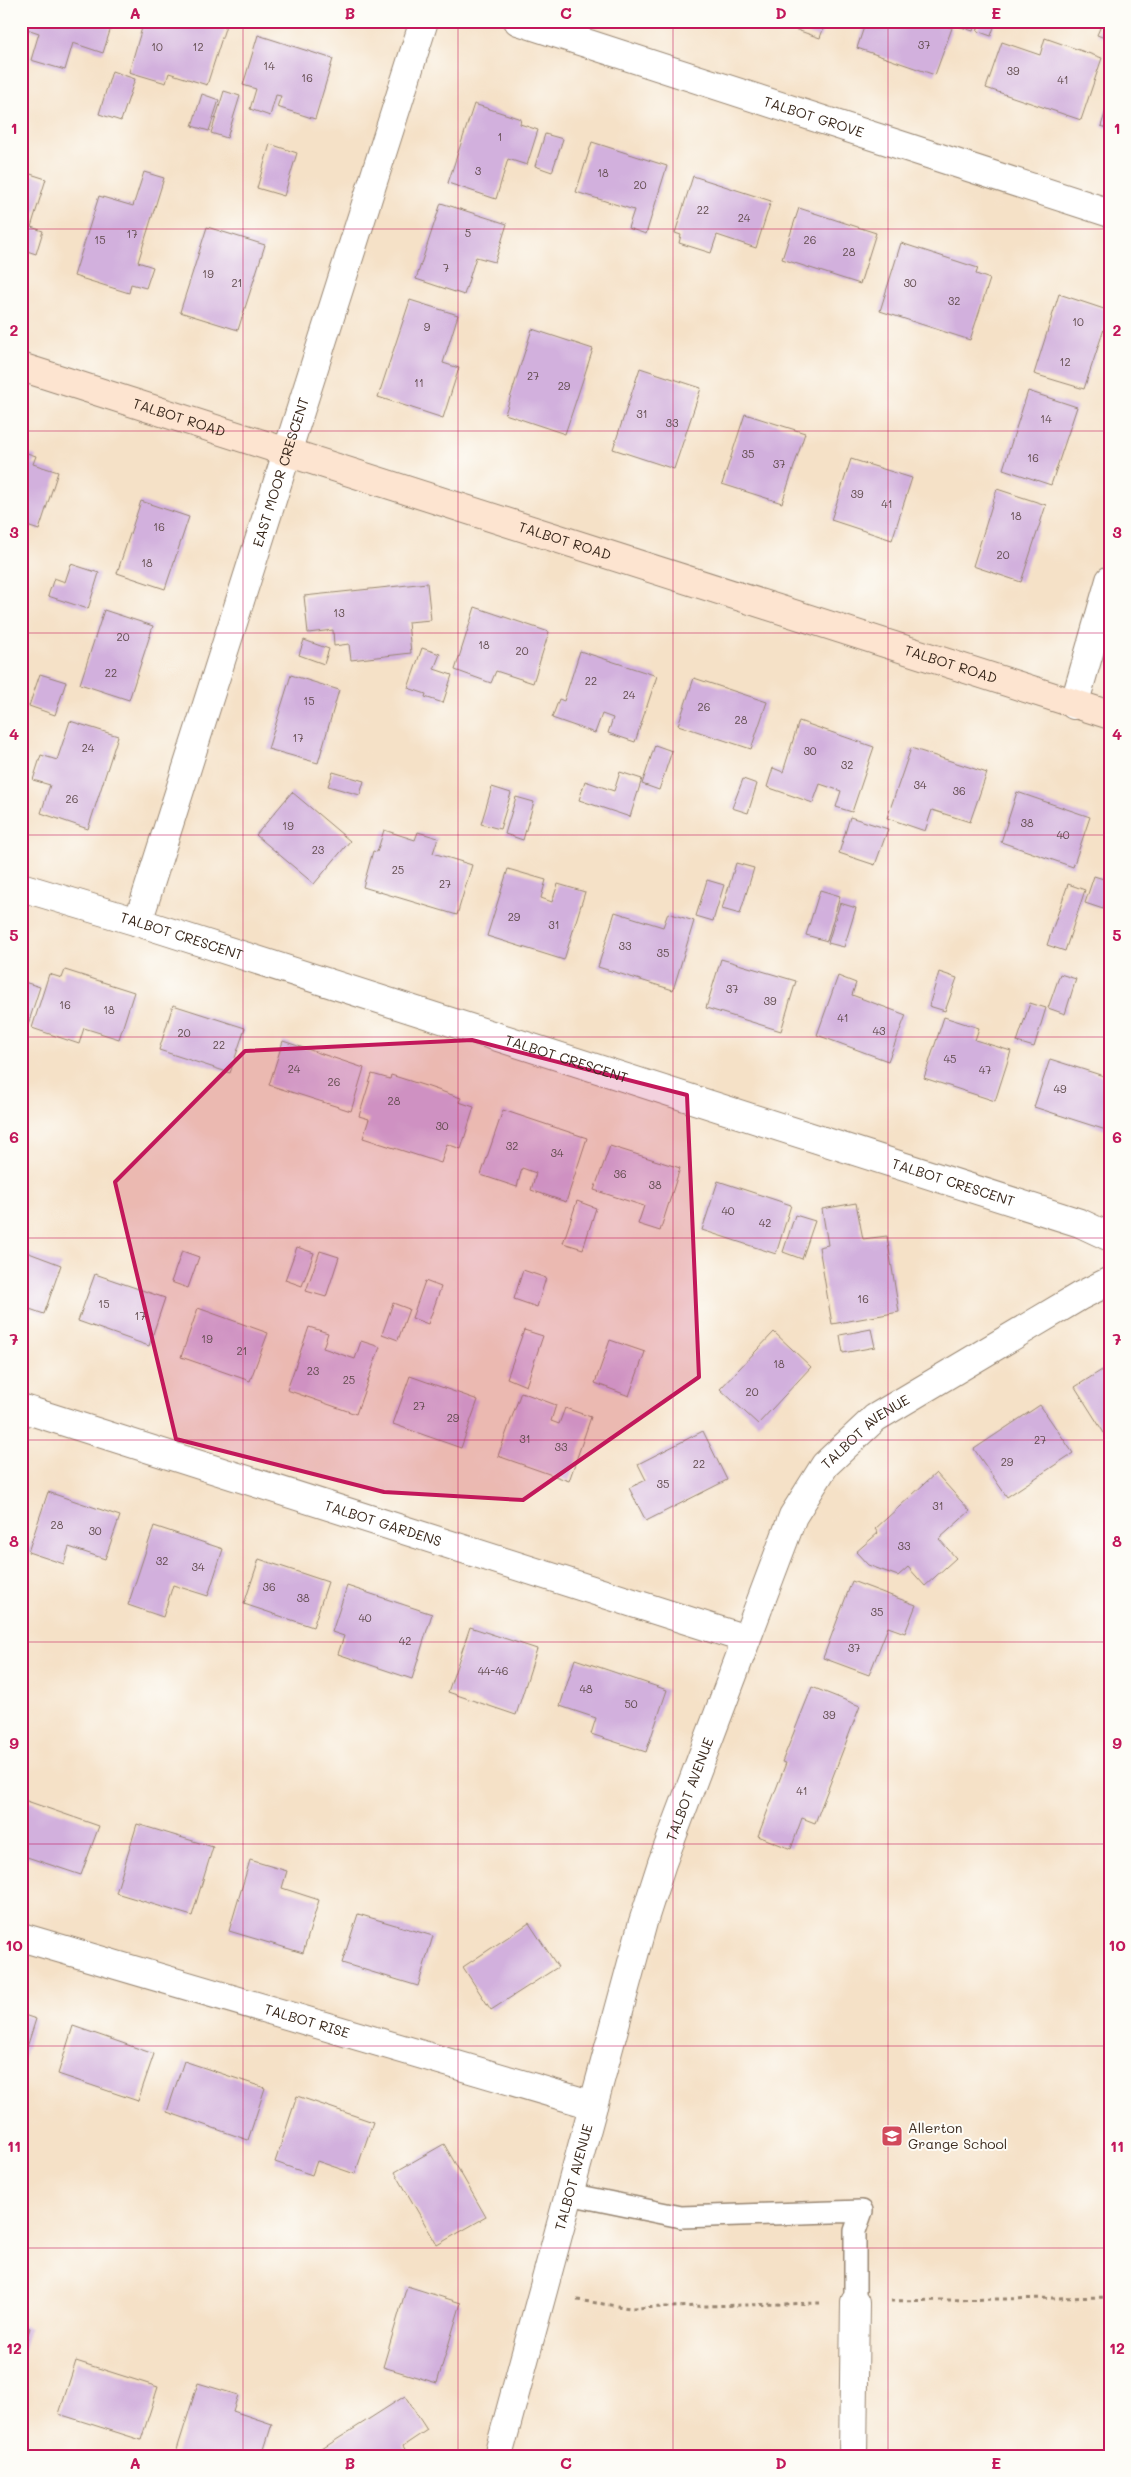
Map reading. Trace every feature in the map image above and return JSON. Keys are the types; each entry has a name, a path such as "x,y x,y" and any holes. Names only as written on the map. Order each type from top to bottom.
{"street":[{"name":"EAST MOOR CRESCENT","path":"138,922 424,21"},
{"name":"TALBOT GROVE","path":"518,21 1110,213"},
{"name":"TALBOT ROAD","path":"21,367 288,451 1074,705 1110,714"},
{"path":"1074,705 1110,580"},
{"name":"TALBOT CRESCENT","path":"21,887 138,922 1080,1223 1110,1237"},
{"name":"TALBOT AVENUE","path":"498,2456 593,2105 662,1863 793,1516 826,1465 874,1418 1080,1296 1110,1281"},
{"name":"TALBOT GARDENS","path":"21,1408 746,1639"},
{"name":"TALBOT RISE","path":"21,1937 593,2105"},
{"path":"854,2456 855,2302"}],"lane":[{"path":"569,2194 681,2217 862,2211 855,2231 855,2302"}],"highlighted area":[{"path":"472,1040 687,1095 699,1377 523,1500 384,1492 176,1439 115,1182 245,1051"}],"building":[{"path":"21,21 113,21 103,53 73,43 65,70 31,60 39,33 21,27"},
{"path":"144,21 227,22 207,85 169,73 166,83 129,72"},
{"path":"771,21 826,21 820,38"},
{"path":"866,21 931,21 952,28 935,75 857,48"},
{"path":"960,21 976,21 973,31 958,26"},
{"path":"981,21 996,21 991,36 977,31"},
{"path":"1103,21 1110,21 1110,40 1097,35"},
{"path":"258,35 333,59 315,119 277,107 281,96 276,95 270,116 250,109 256,89 243,85"},
{"path":"1045,38 1102,58 1081,120 986,88 1002,42 1040,55"},
{"path":"112,71 135,79 121,121 99,114"},
{"path":"224,91 240,96 227,138 211,133"},
{"path":"202,94 219,100 209,131 192,126"},
{"path":"1110,101 1110,129 1101,126"},
{"path":"474,104 521,119 520,124 538,130 527,165 508,159 496,199 448,183"},
{"path":"545,134 563,139 552,172 535,166"},
{"path":"592,142 667,166 646,234 628,228 634,210 576,192"},
{"path":"270,144 297,153 284,196 257,188"},
{"path":"21,171 46,179 31,227 43,231 36,254 24,250 22,258"},
{"path":"144,172 164,178 138,262 153,267 146,288 131,284 129,293 74,276 99,196 133,206"},
{"path":"693,176 771,201 756,248 717,235 711,253 679,243 681,235 675,233"},
{"path":"441,203 507,224 495,262 476,257 464,295 416,279"},
{"path":"799,208 876,233 860,284 782,259"},
{"path":"207,227 265,245 238,330 180,312"},
{"path":"901,243 978,268 976,274 990,279 970,340 880,311"},
{"path":"1059,294 1110,311 1084,389 1034,374"},
{"path":"410,300 458,315 443,363 459,368 443,418 378,397"},
{"path":"532,329 593,349 565,434 505,414"},
{"path":"640,368 701,388 674,469 613,449"},
{"path":"1028,391 1077,407 1051,485 1003,469"},
{"path":"745,414 805,433 782,503 722,484"},
{"path":"21,451 36,456 33,464 58,472 39,530 21,524"},
{"path":"851,459 912,478 892,540 831,520"},
{"path":"997,489 1046,505 1021,582 973,566"},
{"path":"141,501 189,517 165,589 117,573"},
{"path":"71,564 99,573 88,609 48,596 54,578 65,582"},
{"path":"427,583 431,620 408,622 411,653 351,660 349,644 334,646 333,630 308,633 304,596"},
{"path":"475,607 549,632 533,683 496,671 491,683 455,670"},
{"path":"104,610 153,626 129,700 80,684"},
{"path":"304,640 329,649 324,664 299,655"},
{"path":"422,648 440,654 434,669 452,675 443,703 425,697 426,694 408,688"},
{"path":"580,651 657,676 635,742 608,733 613,718 602,714 595,733 552,718 559,699 564,701"},
{"path":"40,674 66,682 55,715 29,706"},
{"path":"291,675 339,690 318,763 268,749"},
{"path":"694,678 767,702 751,749 678,725"},
{"path":"70,721 118,736 88,829 41,813 50,785 33,780 41,755 57,760"},
{"path":"799,721 874,747 852,812 836,807 841,791 820,784 813,803 767,787 773,768 783,772"},
{"path":"655,745 672,751 659,790 642,784"},
{"path":"911,748 987,773 970,822 932,810 925,831 887,818"},
{"path":"333,772 364,781 360,795 328,786"},
{"path":"620,772 642,779 630,817 579,800 585,781 614,791"},
{"path":"743,779 757,784 748,813 732,808"},
{"path":"492,787 511,793 500,829 481,824"},
{"path":"292,792 350,841 314,884 256,835"},
{"path":"1017,792 1090,817 1073,867 1001,842"},
{"path":"516,797 534,802 523,840 505,834"},
{"path":"850,817 888,829 875,865 839,853"},
{"path":"384,830 415,840 418,832 438,838 433,853 472,865 457,915 363,887 373,851 377,852"},
{"path":"736,863 754,868 740,914 722,909"},
{"path":"508,869 546,880 541,898 552,902 558,884 585,892 564,960 487,936"},
{"path":"1094,876 1110,881 1110,889 1103,909 1085,903"},
{"path":"707,880 724,885 713,921 696,916"},
{"path":"1068,884 1085,890 1065,951 1047,945"},
{"path":"820,890 840,896 827,941 806,935"},
{"path":"840,903 856,908 844,947 828,943"},
{"path":"615,912 663,927 668,913 694,921 673,990 598,967"},
{"path":"721,959 796,981 781,1031 706,1008"},
{"path":"65,970 134,992 119,1039 84,1028 79,1044 32,1028 49,974 62,978"},
{"path":"939,972 957,978 945,1011 929,1006"},
{"path":"1060,974 1076,979 1065,1014 1048,1008"},
{"path":"838,976 856,983 852,995 906,1015 888,1061 817,1035"},
{"path":"21,981 40,987 22,1043 21,1043"},
{"path":"1030,1003 1046,1008 1034,1047 1017,1042"},
{"path":"173,1005 245,1028 230,1073 159,1050"},
{"path":"944,1017 979,1028 975,1040 1011,1051 995,1101 924,1078"},
{"path":"283,1041 364,1068 351,1111 269,1085"},
{"path":"1050,1059 1110,1078 1110,1119 1106,1130 1034,1107"},
{"path":"372,1074 390,1079 391,1075 429,1087 461,1098 459,1102 474,1107 461,1149 447,1144 441,1163 363,1138 369,1119 359,1116"},
{"path":"503,1110 587,1138 566,1202 531,1190 536,1173 522,1168 517,1187 481,1175"},
{"path":"610,1146 680,1168 660,1231 638,1224 644,1206 594,1190"},
{"path":"718,1181 791,1205 776,1254 702,1230"},
{"path":"577,1201 596,1208 583,1249 563,1243"},
{"path":"856,1203 863,1239 887,1236 899,1312 832,1324 819,1247 828,1245 822,1209"},
{"path":"795,1215 815,1221 802,1259 783,1252"},
{"path":"297,1247 314,1253 302,1286 285,1280"},
{"path":"21,1250 61,1265 44,1314 21,1306"},
{"path":"182,1251 199,1257 188,1288 171,1282"},
{"path":"320,1251 339,1257 326,1297 306,1291"},
{"path":"523,1270 546,1278 537,1307 514,1299"},
{"path":"95,1274 165,1298 149,1346 78,1321"},
{"path":"425,1281 441,1287 428,1324 412,1318"},
{"path":"393,1303 409,1309 398,1340 382,1334"},
{"path":"198,1308 268,1333 250,1381 181,1357"},
{"path":"309,1327 328,1333 323,1348 355,1359 361,1341 380,1347 356,1414 287,1390"},
{"path":"871,1329 875,1347 843,1353 840,1335"},
{"path":"524,1330 543,1336 526,1386 507,1378"},
{"path":"774,1332 811,1367 758,1424 720,1389"},
{"path":"610,1340 645,1352 629,1396 595,1383"},
{"path":"1110,1365 1110,1429 1104,1433 1075,1387"},
{"path":"410,1376 478,1400 461,1448 393,1424"},
{"path":"521,1392 556,1405 551,1421 559,1424 565,1408 591,1417 569,1481 498,1456"},
{"path":"1040,1405 1073,1453 1007,1497 974,1449"},
{"path":"703,1431 727,1480 646,1521 629,1488 646,1480 638,1464"},
{"path":"936,1473 970,1511 939,1539 956,1558 925,1586 908,1567 898,1576 868,1565 856,1552 878,1533 875,1529"},
{"path":"48,1492 120,1516 105,1559 69,1547 64,1564 28,1552"},
{"path":"154,1526 223,1549 208,1596 173,1585 163,1617 128,1605"},
{"path":"259,1559 328,1582 313,1627 244,1604"},
{"path":"852,1581 916,1605 905,1633 888,1627 869,1675 823,1658"},
{"path":"347,1586 432,1614 412,1679 338,1654 344,1636 332,1632"},
{"path":"470,1627 537,1649 516,1715 448,1692"},
{"path":"575,1659 667,1690 646,1752 591,1734 596,1718 560,1706"},
{"path":"812,1687 860,1706 815,1823 802,1818 791,1849 758,1836 786,1763 782,1762"},
{"path":"24,1800 99,1826 81,1875 21,1855 21,1809"},
{"path":"137,1824 213,1847 192,1916 116,1893"},
{"path":"250,1860 287,1871 282,1888 319,1900 303,1953 229,1931"},
{"path":"358,1914 433,1936 418,1986 342,1963"},
{"path":"529,1923 558,1967 491,2010 463,1967"},
{"path":"21,2014 36,2019 22,2063 21,2063"},
{"path":"73,2026 154,2054 138,2101 58,2074"},
{"path":"184,2061 265,2088 248,2140 167,2112"},
{"path":"297,2096 373,2122 355,2174 317,2161 312,2175 275,2162"},
{"path":"444,2144 486,2217 437,2245 395,2172"},
{"path":"407,2286 461,2303 437,2383 383,2367"},
{"path":"21,2325 30,2328 22,2355 21,2355"},
{"path":"76,2361 158,2387 141,2440 59,2414"},
{"path":"198,2383 238,2395 233,2411 272,2424 262,2456 186,2456 176,2453"},
{"path":"405,2396 427,2430 403,2446 409,2456 311,2456"}],"place":[{"name":"Allerton Grange School","path":"892,2136"}]}
